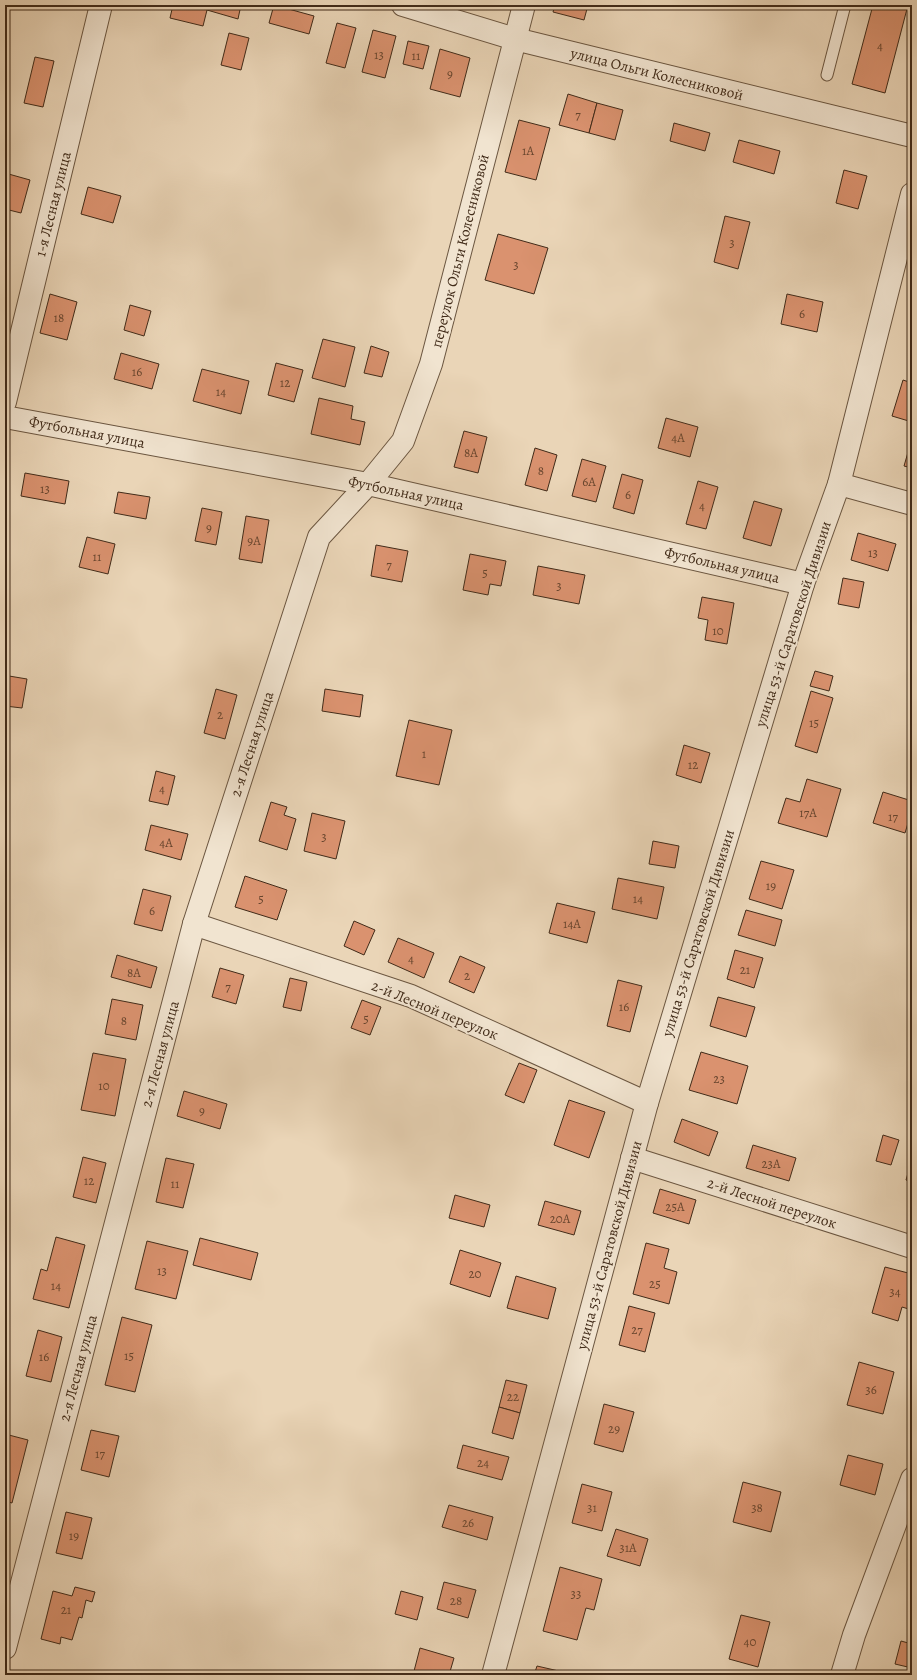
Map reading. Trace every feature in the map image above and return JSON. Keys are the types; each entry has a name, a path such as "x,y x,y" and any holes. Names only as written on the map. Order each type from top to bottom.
{"street":[{"name":"1-я Лесная улица","path":"5,402 101,5"},
{"name":"переулок Ольги Колесниковой","path":"368,484 403,441 431,364 524,5"},
{"name":"улица Ольги Колесниковой","path":"414,7 515,39 912,136"},
{"name":"улица 53-й Саратовской Дивизии","path":"493,1675 647,1102 803,584 839,484 912,194"},
{"name":"Футбольная улица","path":"5,417 368,484 803,584"},
{"name":"2-я Лесная улица","path":"6,1637 194,924 319,537 368,484"},
{"path":"839,484 912,504"},
{"name":"2-й Лесной переулок","path":"194,924 411,996 647,1102"},
{"name":"2-й Лесной переулок","path":"632,1158 912,1248"},
{"path":"842,1675 854,1635 912,1479"}],"lane":[{"path":"827,75 845,5"}],"building":[{"path":"173,5 241,5 238,19 207,10 203,26 170,18"},
{"path":"274,5 314,16 309,34 269,23"},
{"path":"555,5 588,5 584,20 553,12"},
{"path":"873,5 908,5 885,93 852,84"},
{"path":"337,23 356,28 345,68 326,63"},
{"path":"373,30 396,36 385,78 362,72"},
{"path":"229,33 249,38 241,70 221,65"},
{"path":"408,41 429,46 423,69 403,64"},
{"path":"440,49 470,58 460,97 430,89"},
{"path":"35,57 54,61 43,107 24,103"},
{"path":"568,94 597,103 589,133 559,125"},
{"path":"597,103 623,110 615,140 589,133"},
{"path":"519,120 550,128 536,180 505,172"},
{"path":"674,123 710,133 705,151 670,141"},
{"path":"739,140 780,151 774,174 733,162"},
{"path":"844,170 867,176 858,209 836,203"},
{"path":"5,173 30,180 21,213 5,209"},
{"path":"88,187 121,196 113,223 81,214"},
{"path":"725,216 750,222 738,269 714,262"},
{"path":"498,234 548,248 534,294 485,280"},
{"path":"50,294 77,302 67,340 40,333"},
{"path":"787,294 823,302 817,332 781,324"},
{"path":"130,305 151,311 144,336 124,330"},
{"path":"323,339 355,347 345,387 312,378"},
{"path":"371,346 389,352 382,377 364,373"},
{"path":"121,353 159,364 152,389 114,379"},
{"path":"276,363 303,370 294,402 268,395"},
{"path":"202,369 249,381 241,414 193,401"},
{"path":"903,380 912,383 912,422 892,416"},
{"path":"319,398 353,406 351,419 365,422 360,445 311,434"},
{"path":"666,418 698,427 690,457 658,448"},
{"path":"464,431 487,437 478,473 454,467"},
{"path":"911,442 912,443 912,468 904,466"},
{"path":"535,448 557,455 547,491 525,485"},
{"path":"582,459 606,466 596,502 572,496"},
{"path":"25,473 69,481 65,504 21,496"},
{"path":"622,474 643,480 634,514 613,508"},
{"path":"698,481 718,487 706,529 686,524"},
{"path":"118,492 150,497 146,519 114,513"},
{"path":"754,501 782,509 771,546 743,538"},
{"path":"202,508 222,512 216,545 195,541"},
{"path":"246,516 269,520 262,563 239,559"},
{"path":"858,533 896,544 888,571 851,560"},
{"path":"87,537 115,544 108,574 79,567"},
{"path":"376,545 408,551 402,582 371,576"},
{"path":"470,554 506,561 501,586 490,584 488,595 463,590"},
{"path":"538,566 585,575 579,604 533,595"},
{"path":"843,578 864,582 859,608 838,604"},
{"path":"702,597 734,603 727,644 705,640 708,620 698,618"},
{"path":"815,671 833,676 829,691 810,686"},
{"path":"9,676 27,679 22,708 5,706"},
{"path":"216,689 237,695 225,739 204,733"},
{"path":"325,689 363,695 360,717 322,711"},
{"path":"811,691 833,698 817,753 795,746"},
{"path":"409,720 452,730 439,785 396,776"},
{"path":"684,745 710,753 701,783 676,775"},
{"path":"156,771 175,776 168,805 149,801"},
{"path":"807,779 841,789 827,837 778,823 786,798 800,802"},
{"path":"883,792 912,801 912,810 905,833 873,823"},
{"path":"271,802 287,807 284,815 296,819 287,850 259,841"},
{"path":"312,813 345,821 336,859 304,851"},
{"path":"151,825 188,834 181,860 145,850"},
{"path":"653,841 679,846 675,868 649,864"},
{"path":"761,861 794,870 782,909 749,899"},
{"path":"245,876 287,890 277,920 235,907"},
{"path":"618,878 664,887 657,919 612,909"},
{"path":"143,889 171,896 162,931 134,924"},
{"path":"557,903 595,912 587,943 549,933"},
{"path":"746,910 782,920 775,946 738,935"},
{"path":"354,921 375,930 364,955 344,946"},
{"path":"398,938 434,953 424,978 388,962"},
{"path":"735,950 763,958 754,988 727,979"},
{"path":"117,955 157,967 151,988 111,977"},
{"path":"460,956 485,967 474,993 449,982"},
{"path":"220,968 244,975 236,1004 212,997"},
{"path":"290,978 307,982 301,1011 283,1007"},
{"path":"618,980 642,986 630,1032 607,1026"},
{"path":"718,997 755,1007 746,1037 710,1026"},
{"path":"112,999 143,1005 136,1040 105,1034"},
{"path":"362,1000 381,1007 370,1035 351,1028"},
{"path":"701,1052 748,1066 737,1104 689,1090"},
{"path":"93,1053 126,1059 115,1116 81,1110"},
{"path":"519,1063 537,1070 524,1103 505,1095"},
{"path":"184,1091 227,1104 220,1129 177,1116"},
{"path":"569,1100 605,1112 589,1158 554,1145"},
{"path":"682,1119 718,1132 709,1156 674,1142"},
{"path":"883,1135 899,1140 891,1165 876,1161"},
{"path":"753,1145 796,1158 789,1181 746,1168"},
{"path":"83,1157 106,1163 96,1203 73,1197"},
{"path":"166,1158 194,1164 183,1208 156,1202"},
{"path":"912,1159 912,1182 906,1180"},
{"path":"660,1189 696,1200 689,1224 653,1213"},
{"path":"455,1195 490,1205 484,1227 449,1218"},
{"path":"545,1201 581,1211 574,1235 538,1225"},
{"path":"56,1237 85,1245 69,1308 33,1299 41,1269 47,1271"},
{"path":"200,1238 258,1253 251,1280 193,1265"},
{"path":"147,1241 188,1251 176,1299 135,1289"},
{"path":"646,1243 669,1249 664,1268 677,1272 669,1304 633,1294"},
{"path":"460,1250 501,1263 490,1297 450,1284"},
{"path":"885,1267 912,1274 912,1310 902,1307 898,1321 872,1313"},
{"path":"516,1276 556,1288 548,1319 507,1308"},
{"path":"629,1306 655,1313 645,1352 619,1345"},
{"path":"122,1317 152,1325 135,1392 105,1385"},
{"path":"38,1330 62,1337 51,1382 26,1376"},
{"path":"859,1362 894,1372 883,1414 847,1405"},
{"path":"506,1380 527,1385 520,1413 499,1407"},
{"path":"604,1404 634,1412 623,1452 594,1444"},
{"path":"499,1407 520,1413 513,1439 492,1433"},
{"path":"91,1430 119,1436 109,1477 81,1470"},
{"path":"5,1434 28,1440 12,1503 5,1501"},
{"path":"463,1445 509,1457 502,1480 457,1468"},
{"path":"848,1455 883,1464 875,1495 840,1485"},
{"path":"743,1482 781,1492 771,1532 733,1522"},
{"path":"582,1484 612,1492 602,1531 572,1523"},
{"path":"449,1505 493,1517 487,1540 442,1527"},
{"path":"66,1512 92,1518 82,1559 56,1553"},
{"path":"616,1529 648,1539 640,1566 607,1556"},
{"path":"560,1567 602,1579 594,1610 586,1608 577,1640 543,1631"},
{"path":"444,1582 476,1590 468,1618 437,1609"},
{"path":"75,1587 95,1592 92,1602 86,1600 82,1618 79,1617 72,1640 61,1637 60,1644 41,1639 53,1591 72,1596"},
{"path":"401,1591 423,1597 417,1620 395,1614"},
{"path":"741,1615 770,1622 758,1667 729,1659"},
{"path":"901,1641 912,1644 912,1668 895,1664"},
{"path":"420,1648 454,1658 449,1675 413,1675"},
{"path":"537,1666 563,1672 562,1675 534,1675"}]}
